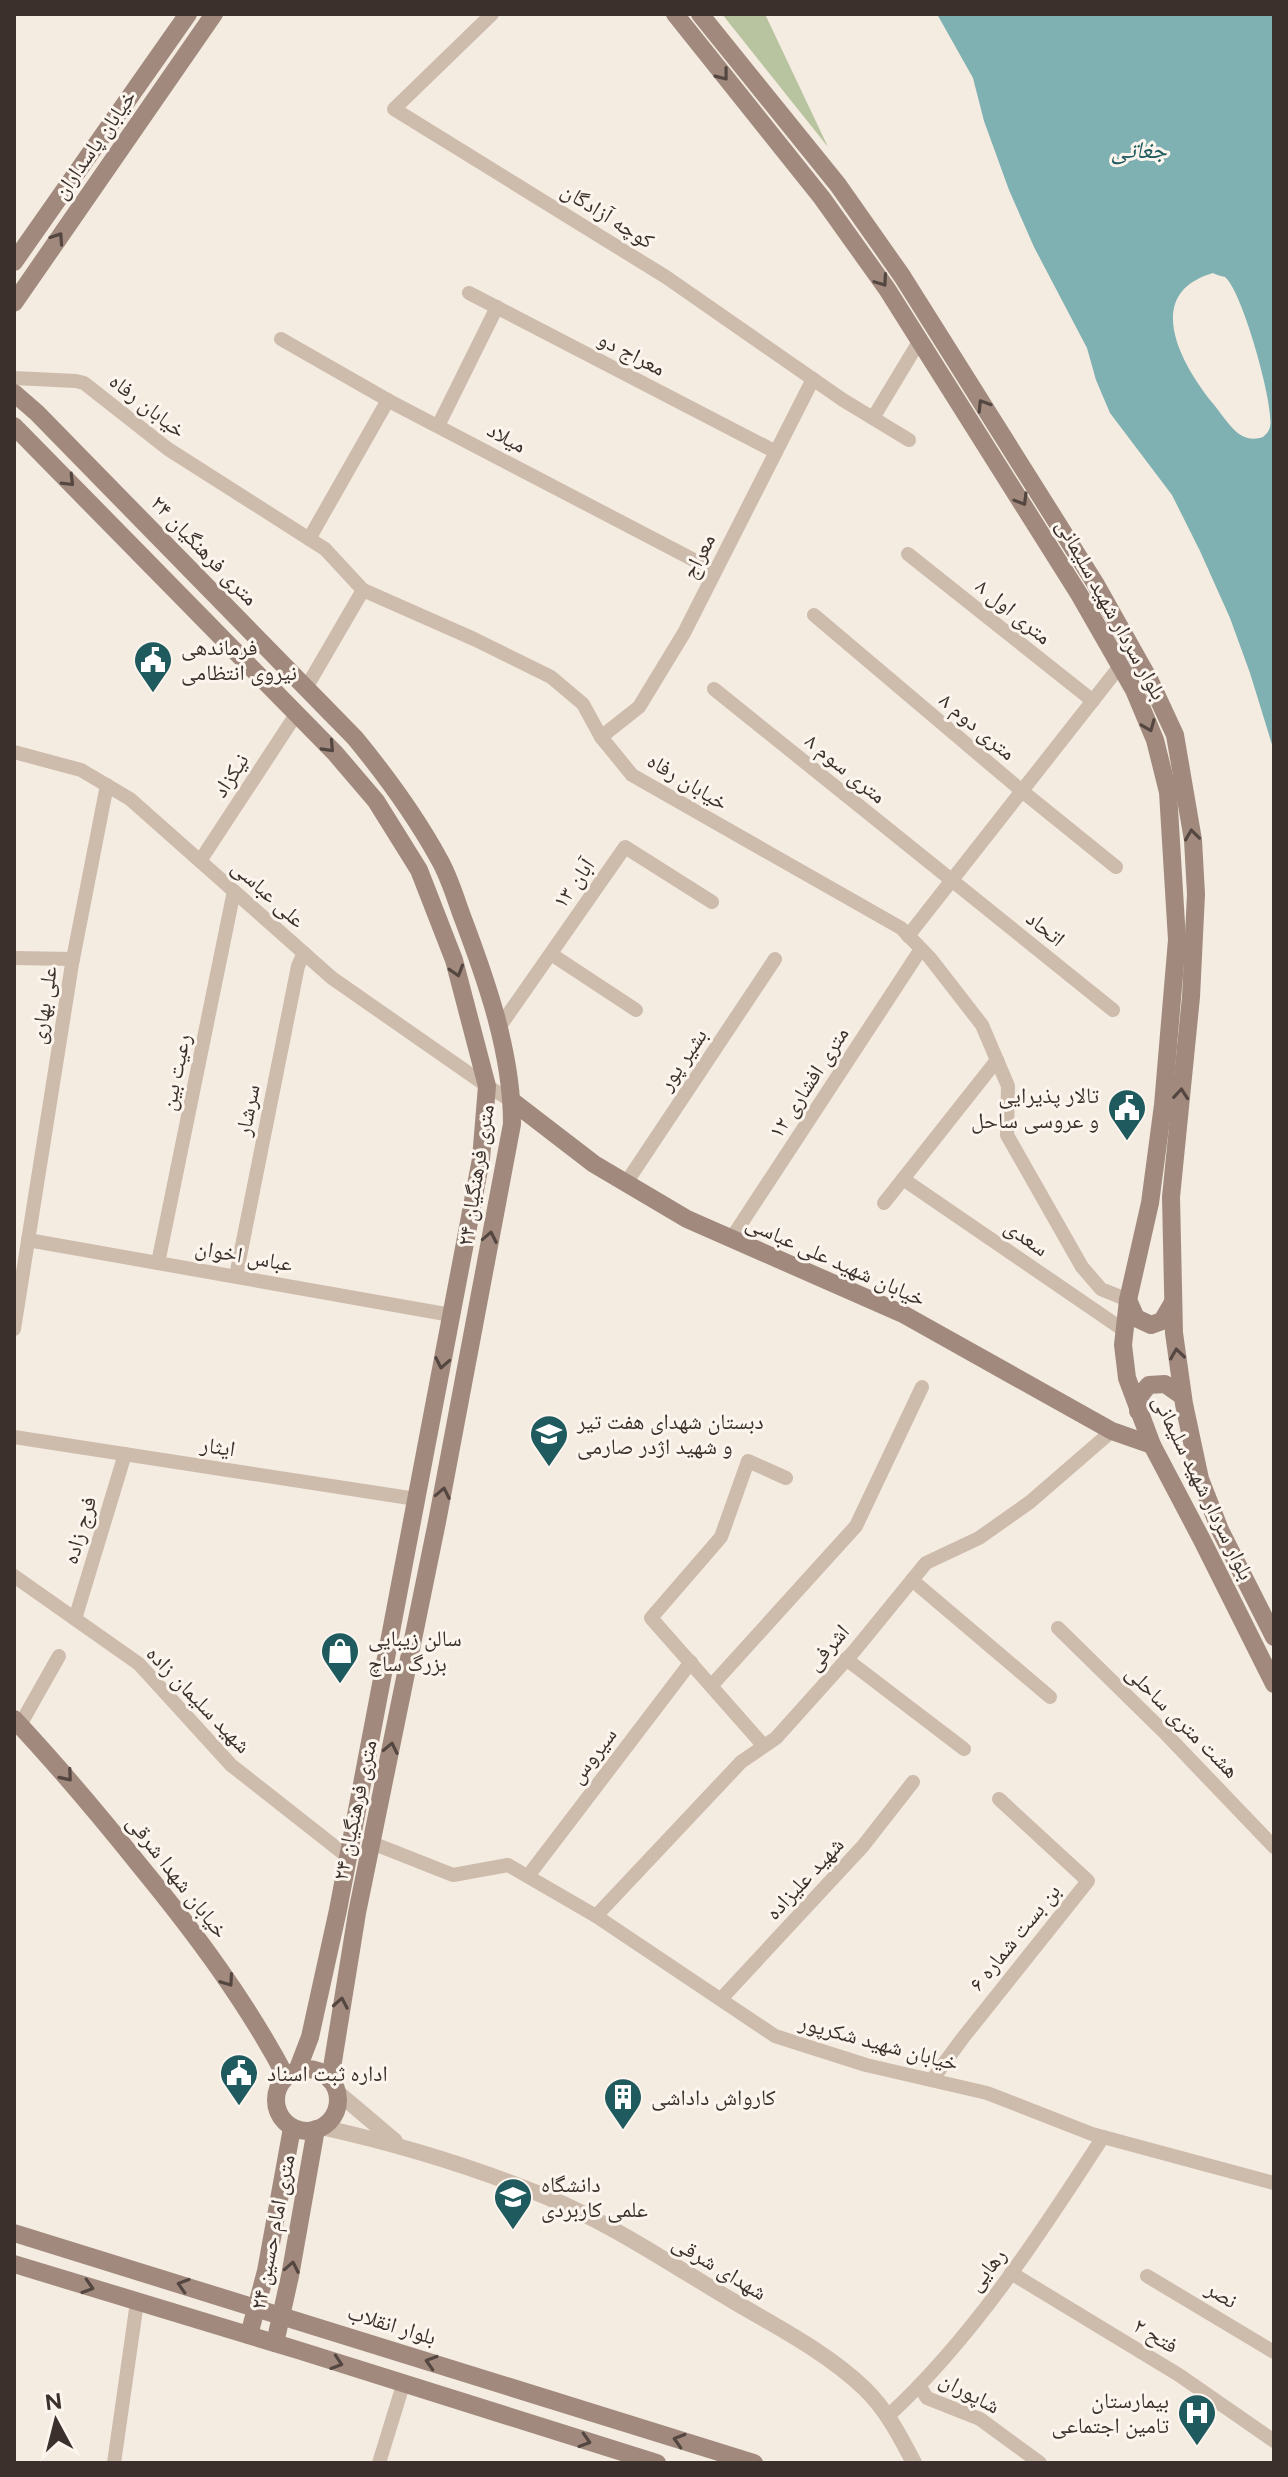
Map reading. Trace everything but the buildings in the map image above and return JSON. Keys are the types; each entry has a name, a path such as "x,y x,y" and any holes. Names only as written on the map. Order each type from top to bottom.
{"main road":[{"name":"خیابان پاسداران","path":"14,262 188,14"},
{"name":"خیابان پاسداران","path":"14,303 214,14"},
{"name":"بلوار سردار شهید سلیمانی","path":"675,14 822,198 887,289 1013,486 1120,666 1155,740 1168,792 1177,940 1163,1105 1150,1203 1128,1300 1123,1345 1127,1378 1152,1445 1274,1684"},
{"name":"بلوار سردار شهید سلیمانی","path":"700,14 838,185 902,276 1095,583 1150,681 1175,735 1193,840 1196,907 1191,997 1171,1197 1172,1304 1182,1396 1200,1479 1220,1530 1274,1637"},
{"name":"۲۴ متری فرهنگیان","path":"14,393 355,738 397,789 441,862 476,953 512,1086 512,1124 335,2037 333,2085"},
{"name":"۲۴ متری فرهنگیان","path":"14,426 297,713 376,801 419,870 454,960 487,1086 481,1159 348,1857 310,2037 292,2074"},
{"name":"خیابان شهید علی عباسی","path":"512,1101 594,1164 687,1219 903,1314 1112,1431 1152,1445"},
{"path":"1128,1300 1136,1318 1151,1325 1162,1321 1172,1304"},
{"path":"451,1315 475,1320"},
{"path":"1138,1411 1141,1394 1149,1385 1165,1384 1182,1396"},
{"name":"خیابان شهدا شرقی","path":"17,1722 64,1772 193,1930 292,2074"},
{"path":"315,2070 333,2085 336,2110 319,2128 300,2130 284,2122 276,2104 280,2085 292,2074 315,2070"},
{"name":"۲۴ متری امام حسین","path":"249,2335 266,2271 292,2128"},
{"name":"۲۴ متری امام حسین","path":"275,2343 319,2128"},
{"name":"بلوار انقلاب","path":"15,2238 256,2307 754,2463"},
{"path":"14,2264 657,2463"}],"street":[{"name":"کوچه آزادگان","path":"492,14 394,109 666,277 813,379 909,440"},
{"name":"معراج دو","path":"469,293 776,452"},
{"path":"438,426 497,307"},
{"name":"میلاد","path":"281,339 388,400 715,571"},
{"path":"873,418 920,340"},
{"name":"خیابان رفاه","path":"14,378 84,383 168,449 325,549 363,590 551,677 583,704 601,737 632,775 901,928 982,1025 1008,1086 1007,1135 1082,1267 1101,1289 1128,1300"},
{"name":"معراج","path":"601,737 639,707 684,633 813,379"},
{"path":"309,539 388,400"},
{"name":"۸ متری اول","path":"908,554 1093,701"},
{"path":"306,688 363,590"},
{"name":"۸ متری دوم","path":"814,615 1116,867"},
{"path":"908,936 1120,666"},
{"name":"۸ متری سوم","path":"714,689 951,881"},
{"name":"نیکزاد","path":"200,861 297,713"},
{"name":"علی عباسی","path":"14,752 81,770 130,799 332,978 512,1101"},
{"name":"علی بهاری","path":"14,1329 73,959 107,785"},
{"name":"۱۳ آبان","path":"498,1029 625,847 712,902"},
{"name":"اتحاد","path":"951,881 1113,1010"},
{"name":"رعیت بین","path":"158,1263 234,891"},
{"name":"۱۲ متری افشاری","path":"731,1239 921,949"},
{"name":"سرشار","path":"236,1276 298,966 304,953"},
{"path":"551,954 636,1010"},
{"path":"14,958 73,959"},
{"name":"بشیر پور","path":"626,1183 775,959"},
{"path":"884,1203 997,1060"},
{"name":"سعدی","path":"903,1179 1125,1331"},
{"name":"عباس اخوان","path":"28,1240 451,1315"},
{"path":"712,1685 856,1526 922,1387"},
{"name":"اشرفی","path":"596,1916 741,1762 776,1738 926,1563 979,1538 1030,1502 1112,1431"},
{"name":"ایثار","path":"14,1437 416,1499"},
{"name":"فرج زاده","path":"75,1619 125,1454"},
{"path":"764,1746 651,1618 721,1537 748,1461 786,1478"},
{"name":"شهید سلیمان زاده","path":"14,1576 139,1664 231,1765 348,1857"},
{"path":"912,1580 1050,1697"},
{"name":"هشت متری ساحلی","path":"1058,1628 1272,1839"},
{"path":"17,1722 59,1656"},
{"path":"846,1659 964,1749"},
{"name":"سیروس","path":"528,1876 691,1662"},
{"name":"شهید علیزاده","path":"721,1999 863,1846 913,1782"},
{"name":"بن بست شماره ۶","path":"932,2080 1088,1881 999,1799"},
{"name":"خیابان شهید شکرپور","path":"372,1843 453,1875 508,1865 596,1916 775,2036 866,2065 987,2093 1103,2137 1274,2183"},
{"path":"333,2085 399,2144"},
{"name":"شهدای شرقی","path":"319,2128 399,2144 548,2197 614,2230 829,2359 865,2388 888,2416 914,2463"},
{"name":"رهایی","path":"888,2416 920,2387 1032,2248 1103,2137"},
{"name":"فتح ۲","path":"1011,2273 1179,2375 1274,2441"},
{"name":"نصر","path":"1147,2276 1274,2352"},
{"path":"114,2463 137,2302"},
{"path":"379,2463 403,2385"},
{"name":"شاپوران","path":"920,2387 927,2398 980,2419 1040,2463"}],"green space":[{"path":"722,14 765,14 828,147"}],"water":[{"name":"جغاتی","path":"937,14 1274,14 1274,751 1230,618 1172,495 1110,413 1087,348 1034,247 1009,190 984,121 973,78","holes":["1213,273 1225,277 1232,286 1256,349 1270,415 1269,431 1260,438 1242,436 1226,421 1191,372 1175,333 1173,314 1178,297 1191,283"]}],"place":[{"name":"فرماندهی نیروی انتظامی","path":"153,694"},
{"name":"تالار پذیرایی و عروسی ساحل","path":"1127,1142"},
{"name":"دبستان شهدای هفت تیر و شهید اژدر صارمی","path":"549,1468"},
{"name":"سالن زیبایی بزرگ ساچ","path":"340,1685"},
{"name":"اداره ثبت اسناد","path":"239,2107"},
{"name":"کارواش داداشی","path":"623,2131"},
{"name":"دانشگاه علمی کاربردی","path":"513,2231"},
{"name":"بیمارستان تامین اجتماعی","path":"1197,2447"}]}
